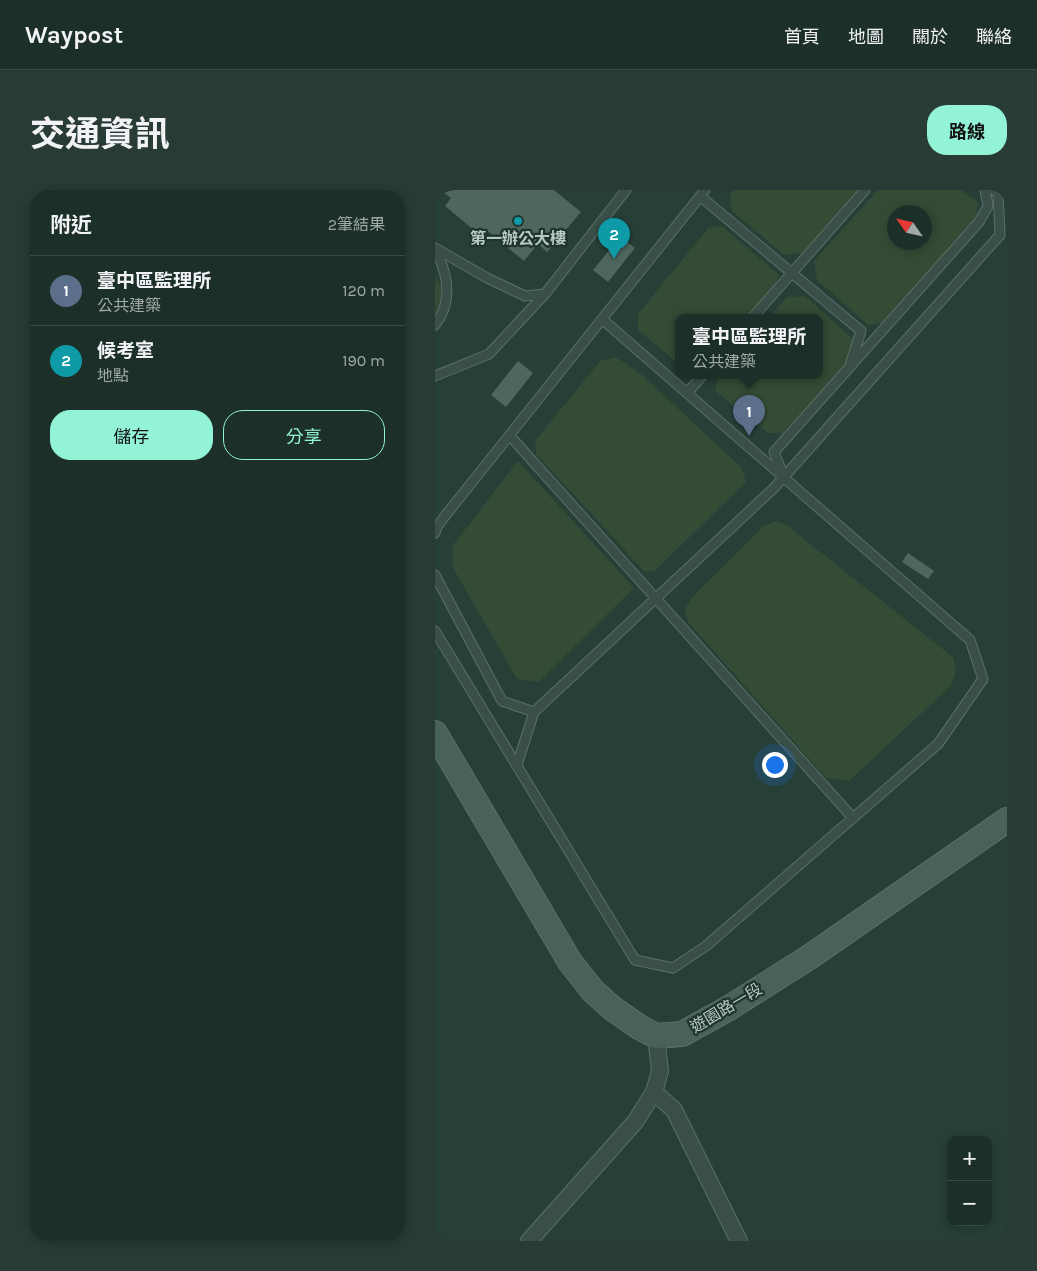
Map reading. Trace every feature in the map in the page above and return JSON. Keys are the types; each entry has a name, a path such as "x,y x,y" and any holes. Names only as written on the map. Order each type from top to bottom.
{"street":[{"path":"435,733 570,962 593,991 612,1008 656,1036 660,1072 654,1092 635,1122 529,1241"},
{"name":"遊園路一段","path":"656,1036 682,1034 729,1008 811,956 1007,820"},
{"path":"654,1092 674,1110 739,1241"}],"lane":[{"path":"435,376 489,354 545,294 626,190"},
{"path":"756,314 865,190"},
{"path":"784,477 774,452 979,222 988,206 985,190"},
{"path":"517,766 534,712 774,488 1000,235 998,193 995,190"},
{"path":"435,533 437,527 703,193 792,274 861,331 850,367"},
{"path":"435,249 487,278 525,296 545,294"},
{"path":"435,249 444,266 448,285 445,305 435,325"},
{"path":"435,631 635,960 673,968 706,946 938,744 983,679 970,640 602,319"},
{"path":"687,393 699,379"},
{"path":"509,436 853,818"},
{"path":"435,575 502,701 534,712"}],"green space":[{"path":"733,190 858,190 803,253 784,255 732,211 730,195"},
{"path":"878,190 961,190 978,203 975,222 882,323 868,325 817,280 814,261"},
{"path":"722,226 779,275 774,288 751,314 675,314 675,361 638,330 638,314 708,228"},
{"path":"435,277 443,289 444,301 435,327"},
{"path":"805,296 853,339 848,362 783,433 768,433 715,391 717,379 823,379 823,314 772,314 787,297"},
{"path":"616,357 641,374 742,468 746,482 655,571 645,572 536,454 535,441 600,361"},
{"path":"518,461 634,588 539,682 517,679 453,568 453,545"},
{"path":"776,521 785,524 953,657 956,671 951,686 849,781 826,778 688,622 685,609 693,596 764,526"}],"building":[{"name":"第一辦公大樓","path":"440,190 554,190 581,212 547,252 538,244 524,261 486,230 481,236 445,206 451,198"},
{"path":"620,237 635,248 608,282 593,270"},
{"path":"518,361 533,373 506,407 491,395"},
{"path":"908,553 934,571 928,579 902,562"}],"place":[{"name":"第一辦公大樓","path":"518,221"},
{"name":"候考室","path":"614,259"},
{"name":"臺中區監理所","path":"749,436"}]}
